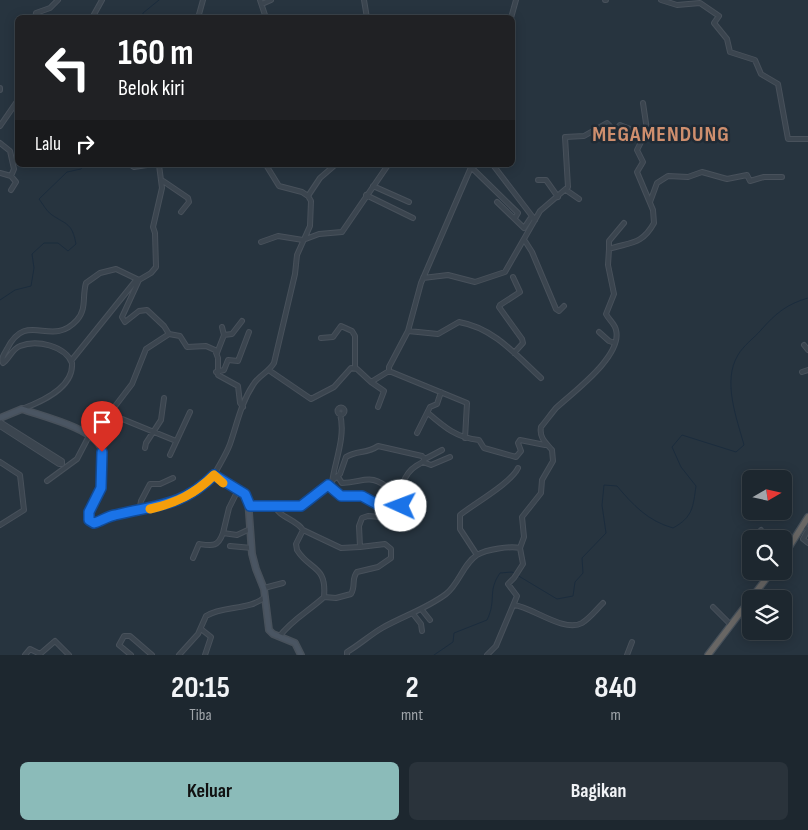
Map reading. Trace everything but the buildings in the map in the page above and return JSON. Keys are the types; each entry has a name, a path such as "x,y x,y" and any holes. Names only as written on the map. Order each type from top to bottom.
{"highway":[{"path":"792,542 808,517"},
{"path":"708,655 742,612"}],"main road":[{"path":"0,418 22,409 68,425 89,436 98,444 102,452 101,488 89,512 89,520 95,523 115,515 180,500 197,491 214,475 245,494 250,506 250,529 256,569 264,588 268,630 279,637 295,643 302,655"}],"street":[{"path":"36,15 36,13 50,8 58,0"},
{"path":"94,15 102,0"},
{"path":"199,15 203,0"},
{"path":"265,15 261,2 271,0"},
{"path":"364,0 366,15"},
{"path":"512,15 516,0"},
{"path":"661,0 677,5 700,3 719,16 714,23 727,38 731,53 755,60 761,74 778,84 788,139 808,139"},
{"path":"610,249 634,243 649,231 655,219 637,172 643,162 637,150 648,126 644,102"},
{"path":"0,126 15,104"},
{"path":"497,202 525,228 542,210 566,190 568,181 565,164 565,136 584,136 607,123 614,131 620,125 645,135"},
{"path":"0,143 11,152 14,169 11,176"},
{"path":"71,361 138,279 151,273 156,267 155,233 152,227 163,181 160,167"},
{"path":"267,167 279,186 302,192 308,196"},
{"path":"214,475 230,446 243,407 254,382 270,371 279,344 295,274 297,255 311,221 308,196 320,178 333,167"},
{"path":"262,242 265,239 284,235 303,240 319,234 343,231 386,167"},
{"path":"371,382 389,371 408,331 423,278 472,167"},
{"path":"473,167 519,214 515,218"},
{"path":"495,167 534,218"},
{"path":"650,202 657,184 668,176 686,178 702,172 727,179 747,175 750,181 767,176 782,177"},
{"path":"0,173 11,176 16,182 11,190"},
{"path":"538,180 546,180 558,197"},
{"path":"163,181 188,198 189,202 181,212"},
{"path":"372,186 408,202"},
{"path":"566,190 579,199"},
{"path":"366,195 413,218"},
{"path":"506,211 511,205"},
{"path":"423,278 448,275 473,282 502,275 510,266 525,241 534,218"},
{"path":"545,445 541,427 554,410 595,373 609,356 616,329 606,314 614,294 608,265 609,241 624,223"},
{"path":"525,241 532,252 556,309 559,311 564,306"},
{"path":"22,409 42,400 67,382 72,374 71,361 63,352 40,344 20,346 5,362 2,360 13,338 22,332 37,329 55,333 72,325 82,313 86,283 95,276 116,269 138,279"},
{"path":"513,277 520,292 499,307 522,339 523,343 514,353"},
{"path":"138,279 123,312 122,320 126,322 139,311 147,310 164,326 169,334"},
{"path":"224,335 232,334 242,321"},
{"path":"408,331 438,334 460,322 495,336 541,378"},
{"path":"321,338 333,337 341,326 352,331 355,336 355,368 384,392 378,406"},
{"path":"222,327 224,335 217,353 216,372 220,377 238,386 240,403 243,407"},
{"path":"216,372 224,370 228,360 238,362 250,332"},
{"path":"599,332 613,343"},
{"path":"47,481 77,459 89,436 110,414 135,380 146,349 169,334 180,336 187,347 208,347 217,353"},
{"path":"804,345 808,350"},
{"path":"270,371 311,399 334,387 349,369 355,368"},
{"path":"802,372 808,370"},
{"path":"389,371 467,404 465,438"},
{"path":"417,433 431,406 436,405 441,392"},
{"path":"145,448 160,420 164,398"},
{"path":"170,455 190,412"},
{"path":"428,413 450,432 465,438 478,440 484,448 517,457 521,452 518,442 520,440 545,445 552,450 553,461 542,480 540,495 522,516 524,535 520,548 523,564 508,584 517,594 514,605 496,646 487,655"},
{"path":"110,414 155,430 176,440"},
{"path":"330,484 340,447 342,421 340,414"},
{"path":"0,422 6,428 34,446 62,464 59,464 34,446"},
{"path":"0,426 6,428"},
{"path":"250,506 301,506 338,476 346,457 356,453 369,453 378,446 422,456 424,460 432,465 450,457"},
{"path":"330,484 341,496 362,496 381,507 391,509 400,507 400,489 411,470 442,450"},
{"path":"0,462 20,475 25,505 23,511 0,525"},
{"path":"477,555 460,529 460,515 484,496 510,481 518,468"},
{"path":"338,476 343,483 372,479 382,483 392,492 400,489"},
{"path":"139,511 141,501 150,484 160,484 173,478"},
{"path":"193,558 198,544 217,544 238,490"},
{"path":"275,505 278,512 292,519 303,530 341,548 385,544 390,548 391,556 381,566 356,572 353,577 354,587 351,594 336,598 324,597 305,614 293,620 279,637"},
{"path":"360,546 359,526 364,517 393,518 408,508"},
{"path":"803,525 808,530 803,539 808,543"},
{"path":"222,533 237,536 250,529"},
{"path":"303,530 296,544 297,550 322,574 324,597"},
{"path":"230,546 252,548"},
{"path":"346,655 347,652 381,629 422,610 450,590 477,555 490,549 500,550 506,546 520,548"},
{"path":"264,588 283,583"},
{"path":"179,655 201,629 206,616 210,613 254,604 265,597"},
{"path":"514,605 524,607 562,623 574,625 583,622 603,603"},
{"path":"712,607 731,625"},
{"path":"422,610 430,620"},
{"path":"414,614 421,624 422,631"},
{"path":"201,629 211,638 205,655"},
{"path":"131,655 119,645 124,636 130,636 152,655"},
{"path":"25,655 30,649 40,654 55,641 69,655"},
{"path":"627,655 632,642"}],"waterway":[{"path":"143,15 159,0"},
{"path":"0,300 15,290 31,286 34,268 32,254 44,243 58,243 68,251 76,244 71,228 50,213 39,199 67,172 82,167"},
{"path":"434,655 453,642 454,633 487,620 490,613 494,585 500,573 512,572 557,599 573,596 575,582 583,573 582,558 606,533 602,505 604,485 617,486 642,512 664,525 673,528 685,520 693,506 696,486 681,467 672,447 682,435 736,452 744,445 732,400 731,376 733,365 743,348 782,310 808,298"}],"slow traffic":[{"path":"150,509 173,503 192,494 214,475 223,483"}],"district":[{"name":"MEGAMENDUNG","path":"661,134"}],"route":[{"path":"102,452 101,488 89,512 89,520 92,523 115,515 173,503 197,491 214,475 224,484 245,494 250,506 301,506 328,485 341,496 362,496 378,506 388,509 397,509 401,506"}]}
